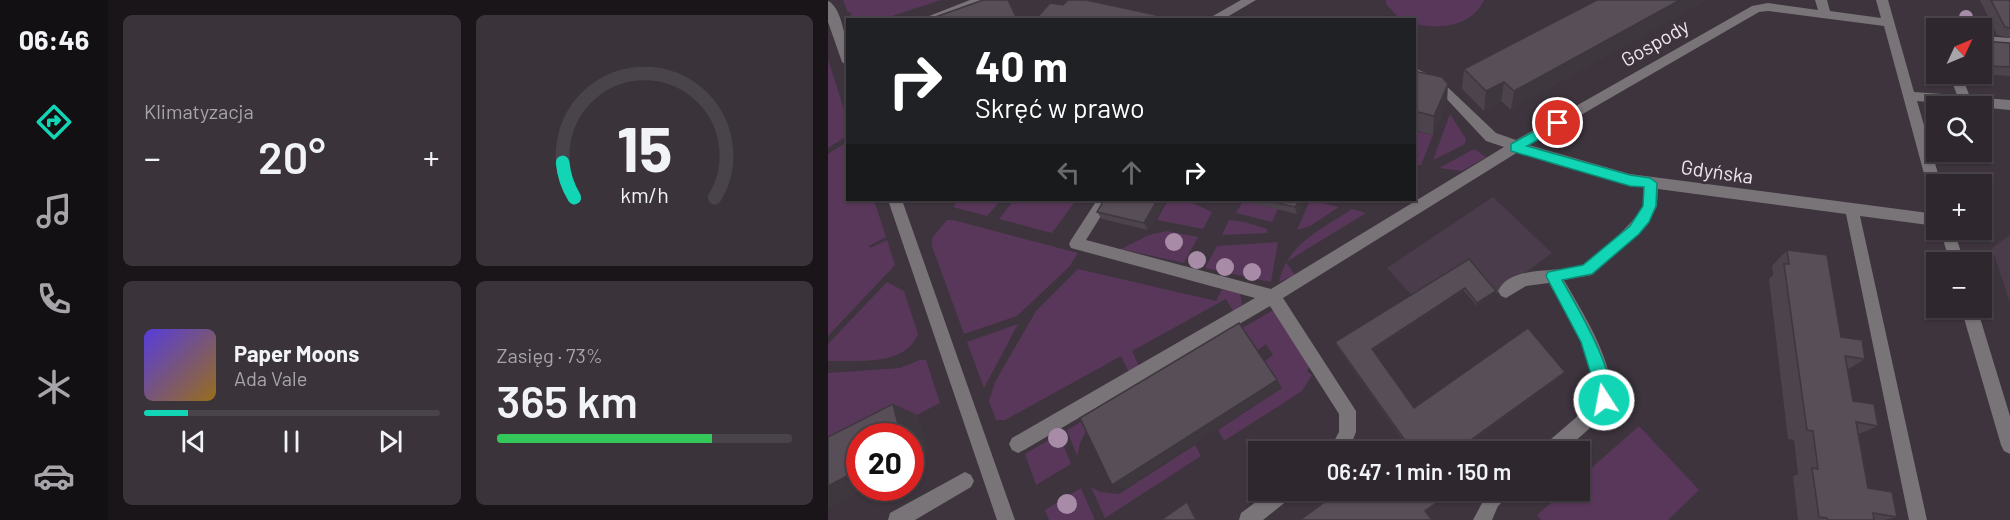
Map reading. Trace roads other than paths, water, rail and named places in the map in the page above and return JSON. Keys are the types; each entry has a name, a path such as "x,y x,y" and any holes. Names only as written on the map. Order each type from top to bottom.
{"street":[{"path":"931,18 982,0"},
{"path":"1216,18 1250,0"},
{"path":"1821,0 1825,15"},
{"path":"1882,0 1931,174"},
{"path":"828,5 846,56"},
{"name":"Gospody","path":"1018,444 1273,296 1515,147 1756,9 1768,7 1888,23"},
{"path":"1992,41 2010,42"},
{"name":"Gdyńska","path":"1416,73 1434,81 1446,91 1491,137 1515,147 1630,180 1926,219"},
{"path":"1910,96 1926,97"},
{"path":"1992,103 2010,105"},
{"path":"1506,291 1523,280 1587,270 1634,230 1644,218 1650,206 1650,183"},
{"path":"895,201 1006,520"},
{"path":"1103,201 1076,244 1273,296 1347,411 1348,433 1343,441"},
{"path":"1852,210 1918,520"},
{"path":"1552,276 1588,340 1603,387 1604,400 1602,406 1562,441"},
{"path":"1972,318 2010,445"},
{"path":"897,520 965,481"},
{"path":"1248,520 1273,501"},
{"path":"1482,520 1492,501"}]}
